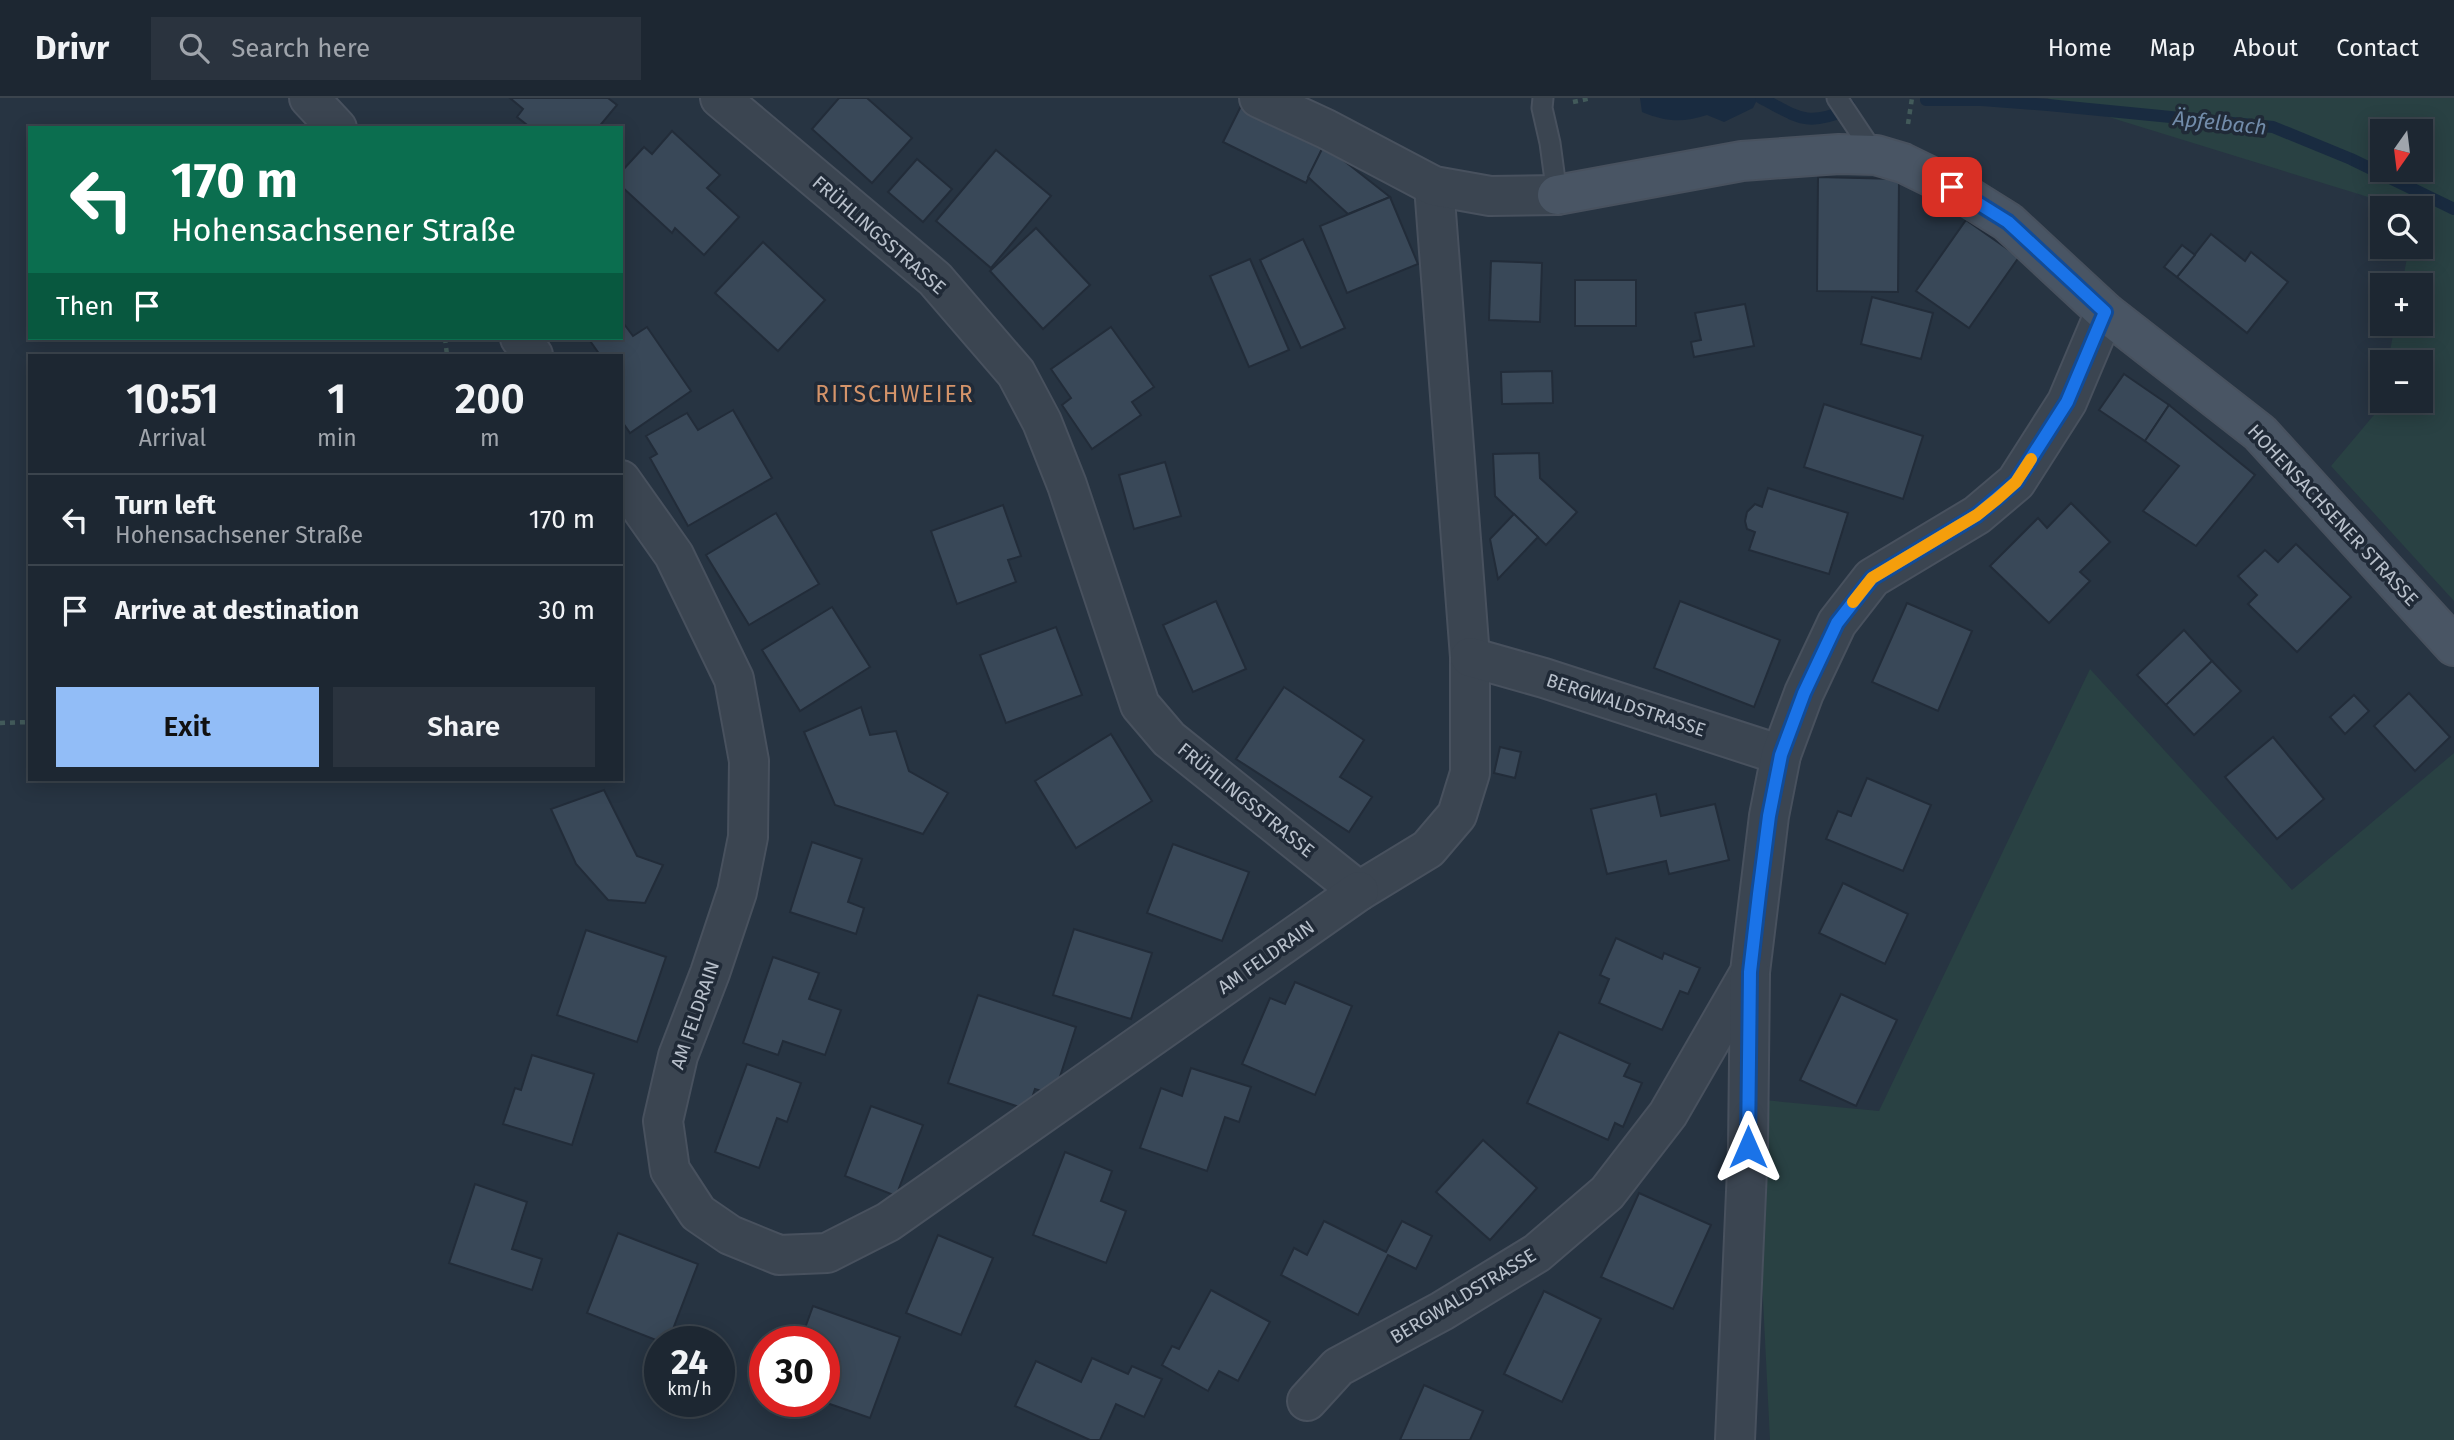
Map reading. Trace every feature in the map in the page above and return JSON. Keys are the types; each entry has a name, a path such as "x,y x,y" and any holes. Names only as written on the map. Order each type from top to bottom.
{"street":[{"path":"309,98 335,126"},
{"name":"FRÜHLINGSSTRASSE","path":"720,98 935,279 1016,373 1042,422 1067,485 1140,705 1169,739 1359,891"},
{"name":"HOHENSACHSENER STRASSE","path":"1259,98 1326,129 1434,186 1490,197 1742,161 1839,154 1876,155 1903,163 1952,187 2008,222 2105,312 2260,433 2454,646"},
{"path":"1359,891 1428,849 1457,815 1470,773 1470,657 1434,186"},
{"name":"BERGWALDSTRASSE","path":"1734,1440 1748,1147 1750,972 1769,816 1781,755 1804,693 1837,623 1872,578 1977,515 2016,482 2067,402 2105,312"},
{"path":"522,340 532,354"},
{"name":"AM FELDRAIN","path":"623,483 674,555 734,679 749,761 748,836 737,892 678,1056 663,1121 670,1170 698,1213 730,1236 779,1255 827,1253 888,1222 1359,891"},
{"name":"BERGWALDSTRASSE","path":"1470,657 1544,678 1781,755"},
{"name":"BERGWALDSTRASSE","path":"1307,1401 1338,1367 1442,1311 1537,1253 1607,1193 1668,1114 1750,972"}],"lane":[{"path":"1543,98 1542,108 1556,188"},
{"path":"1837,98 1876,155"}],"path":[{"path":"0,723 28,722"}],"green space":[{"path":"2047,98 2454,98 2454,601 2331,466 2376,413 2433,413 2433,350 2390,350 2393,336 2433,336 2433,273 2404,273 2407,259 2433,259 2433,196 2370,198"},
{"path":"2090,669 2292,890 2454,753 2454,1440 1770,1440 1753,1099 1879,1111"}],"water":[{"path":"1640,98 1758,98 1753,108 1724,122 1707,115 1682,120 1659,118 1642,112"}],"building":[{"path":"510,98 608,98 617,105 600,126 528,126 517,117 523,109"},
{"path":"839,98 867,98 912,138 872,183 812,129"},
{"path":"1242,104 1324,145 1306,183 1223,142"},
{"path":"672,131 720,175 707,188 739,217 704,255 675,228 672,233 623,188 623,170 644,147 652,154"},
{"path":"1324,145 1390,197 1348,214 1308,177"},
{"path":"996,150 1051,196 991,268 936,221"},
{"path":"917,159 952,189 923,222 888,192"},
{"path":"1818,177 1899,179 1898,292 1817,291"},
{"path":"1390,197 1418,264 1347,293 1320,226"},
{"path":"1966,220 2019,257 1969,328 1916,291"},
{"path":"1036,228 1090,285 1043,329 990,271"},
{"path":"2211,234 2245,261 2251,252 2288,282 2247,333 2177,277"},
{"path":"1303,239 1345,328 1301,348 1260,260"},
{"path":"763,242 825,300 778,351 715,293"},
{"path":"2182,245 2195,255 2177,277 2164,267"},
{"path":"1250,259 1289,350 1249,367 1210,276"},
{"path":"1491,261 1542,263 1540,322 1489,320"},
{"path":"1575,280 1636,280 1636,326 1575,326"},
{"path":"1872,297 1933,313 1921,359 1861,344"},
{"path":"1745,304 1754,346 1694,357 1691,342 1701,340 1695,313"},
{"path":"623,323 633,336 647,327 691,391 630,433 623,423 623,354 599,354 589,340 623,340"},
{"path":"1111,327 1154,387 1132,402 1141,415 1092,449 1062,405 1071,398 1051,369"},
{"path":"1552,371 1553,403 1502,404 1501,372"},
{"path":"2124,374 2169,405 2145,441 2099,410"},
{"path":"1824,404 1923,436 1903,499 1804,467"},
{"path":"2169,405 2255,475 2196,546 2143,511 2179,466 2145,441"},
{"path":"733,410 772,478 688,526 650,458 657,454 646,436 687,413 698,430"},
{"path":"1539,453 1540,478 1577,512 1546,545 1495,496 1493,454"},
{"path":"1165,462 1181,516 1134,529 1119,475"},
{"path":"1768,488 1848,513 1829,574 1749,550 1755,532 1747,529 1747,512 1755,504 1762,507"},
{"path":"2071,503 2110,542 2080,572 2090,581 2049,623 1990,566 2038,518 2047,528"},
{"path":"1003,505 1021,556 1008,560 1016,582 957,604 931,531"},
{"path":"776,513 819,584 749,625 706,555"},
{"path":"1514,514 1538,537 1498,579 1490,539"},
{"path":"2296,544 2351,597 2297,652 2248,604 2257,595 2238,576 2265,550 2278,562"},
{"path":"1216,601 1246,669 1193,692 1163,625"},
{"path":"1680,601 1780,640 1754,707 1654,668"},
{"path":"1907,603 1972,631 1938,711 1872,682"},
{"path":"832,607 870,667 800,711 762,650"},
{"path":"1056,627 1082,695 1006,723 980,655"},
{"path":"2184,630 2212,661 2166,705 2137,675"},
{"path":"2212,661 2241,691 2194,735 2166,705"},
{"path":"1284,687 1364,740 1340,777 1372,797 1349,832 1236,759"},
{"path":"2409,693 2450,737 2415,771 2374,726"},
{"path":"2354,695 2369,711 2345,734 2330,717"},
{"path":"861,707 870,735 896,731 909,771 948,793 923,834 835,805 804,732"},
{"path":"1111,734 1152,801 1076,848 1035,781"},
{"path":"2273,737 2324,799 2277,839 2225,777"},
{"path":"1500,747 1521,752 1515,778 1494,773"},
{"path":"1867,778 1931,805 1903,871 1826,839 1838,811 1851,816"},
{"path":"604,790 637,856 663,865 645,903 608,900 576,864 551,809"},
{"path":"1656,794 1661,816 1715,804 1729,860 1669,874 1666,861 1607,874 1591,809"},
{"path":"812,842 862,859 848,902 864,908 856,934 790,912"},
{"path":"1173,844 1249,872 1222,941 1147,913"},
{"path":"1843,883 1908,914 1885,964 1819,933"},
{"path":"1074,929 1152,953 1131,1019 1053,995"},
{"path":"586,930 666,957 637,1042 557,1015"},
{"path":"1616,938 1662,959 1664,953 1700,968 1688,994 1680,991 1662,1030 1599,1003 1609,979 1600,975"},
{"path":"773,957 819,973 809,999 841,1010 825,1055 783,1041 778,1055 743,1043"},
{"path":"1295,982 1352,1006 1315,1095 1242,1064 1270,998 1285,1004"},
{"path":"1841,994 1897,1020 1856,1106 1800,1080"},
{"path":"978,995 1076,1027 1054,1095 1035,1089 1028,1110 948,1083"},
{"path":"1559,1032 1630,1064 1624,1076 1642,1083 1623,1127 1615,1123 1608,1140 1527,1103"},
{"path":"532,1055 594,1074 572,1145 503,1124 515,1088 521,1090"},
{"path":"747,1064 801,1083 787,1122 777,1118 759,1168 715,1152"},
{"path":"1191,1068 1251,1087 1239,1122 1225,1117 1207,1171 1140,1148 1161,1088 1182,1096"},
{"path":"871,1106 923,1125 896,1196 845,1176"},
{"path":"1483,1140 1537,1188 1490,1240 1436,1192"},
{"path":"1065,1152 1112,1171 1101,1201 1126,1211 1106,1263 1033,1235"},
{"path":"475,1184 527,1202 512,1249 542,1259 532,1290 449,1263"},
{"path":"1639,1193 1711,1225 1673,1309 1601,1277"},
{"path":"1324,1221 1386,1252 1402,1221 1432,1236 1416,1269 1388,1255 1358,1315 1281,1275 1294,1248 1307,1255"},
{"path":"618,1233 698,1264 674,1326 644,1326 644,1335 587,1313"},
{"path":"938,1235 993,1258 961,1335 906,1313"},
{"path":"1211,1290 1270,1322 1238,1381 1219,1371 1208,1391 1162,1365 1172,1346 1179,1349"},
{"path":"1544,1291 1601,1319 1562,1402 1504,1374"},
{"path":"813,1306 900,1337 870,1418 840,1408 840,1326 806,1326"},
{"path":"1092,1358 1128,1374 1132,1366 1162,1379 1144,1417 1116,1404 1100,1440 1090,1440 1015,1406 1036,1361 1081,1382"},
{"path":"1424,1385 1483,1411 1470,1440 1400,1440"}],"waterway":[{"path":"1761,98 1793,115 1811,119 1847,110 1849,105"},
{"name":"Äpfelbach","path":"1926,100 1982,100 2048,105 2273,127 2351,159 2454,209"}],"slow traffic":[{"path":"1853,602 1872,578 1977,515 1997,499 2016,482 2031,459"}],"district":[{"name":"RITSCHWEIER","path":"895,394"}],"route":[{"path":"1748,1147 1750,972 1759,894 1769,816 1781,755 1804,693 1837,623 1872,578 1977,515 2016,482 2067,402 2105,312 2008,222 1952,187"}]}
